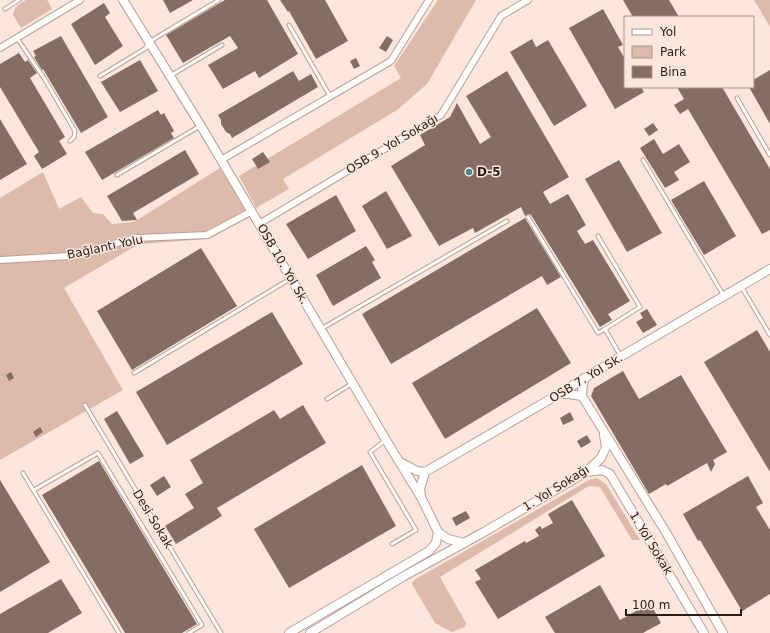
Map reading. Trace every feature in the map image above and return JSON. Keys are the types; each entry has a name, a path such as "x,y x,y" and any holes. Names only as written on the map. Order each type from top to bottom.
{"street":[{"path":"0,48 80,0"},
{"name":"OSB 10. Yol Sk.","path":"123,0 252,211 422,499 438,532"},
{"path":"221,160 391,61 429,0"},
{"name":"OSB 9. Yol Sokağı","path":"259,224 441,115 501,16 528,0"},
{"name":"Bağlantı Yolu","path":"0,260 69,256 136,238 207,235 252,211"},
{"name":"OSB 7. Yol Sk.","path":"425,472 770,269"},
{"path":"586,377 583,383 582,396 604,435 667,534 723,633"},
{"path":"559,394 582,396"},
{"name":"1. Yol Sokağı","path":"310,633 404,576 586,472 601,458 606,447 604,435"},
{"path":"398,460 409,467 425,472 420,489 422,499"},
{"name":"1. Yol Sokak","path":"586,472 602,470 610,474 704,633"},
{"path":"289,633 428,551 436,543 438,532 448,539 464,543"},
{"path":"399,568 404,576"}],"lane":[{"path":"5,9 19,0"},
{"path":"100,76 146,48 149,42 219,0"},
{"path":"289,25 330,96"},
{"path":"17,38 44,78 74,131 74,137 70,141"},
{"path":"170,76 222,45"},
{"path":"737,98 770,155"},
{"path":"117,175 201,126"},
{"path":"643,160 724,296"},
{"path":"528,217 598,333 640,307 598,236"},
{"path":"320,328 507,221"},
{"path":"134,373 291,278"},
{"path":"741,286 770,336"},
{"path":"605,329 620,357"},
{"path":"327,399 353,383"},
{"name":"Desi Sokak","path":"86,405 221,633"},
{"path":"386,440 370,452 416,530 392,544"},
{"path":"34,490 98,453 202,625 189,633"},
{"path":"23,474 119,633"}],"green space":[{"path":"26,0 47,0 52,9 21,28 13,15 17,6"},
{"path":"438,0 476,0 427,84 397,110 283,179 289,189 256,208 239,176 401,78 394,66"},
{"path":"754,0 770,0 770,27"},
{"path":"220,168 250,217 209,239 139,244 64,288 123,390 0,460 0,198 43,172 59,209 81,197 93,213 103,214 112,224 134,222"},
{"path":"597,478 606,484 640,540 632,540 600,487 589,486 440,577 466,623 465,627 452,632 435,623 412,584 414,580 589,480"}],"building":[{"path":"163,0 193,0 170,13"},
{"path":"225,0 267,0 298,54 259,78 255,71 223,89 208,65 238,48 230,36 183,63 166,35"},
{"path":"280,0 325,0 348,41 316,59 289,11 288,12"},
{"path":"623,0 669,0 678,16 632,16"},
{"path":"104,3 110,13 105,17 123,46 95,65 71,24"},
{"path":"603,9 623,45 618,47 624,57 624,88 642,88 644,92 615,109 569,28"},
{"path":"61,36 108,117 81,133 43,69 42,70 34,57 36,56 33,51"},
{"path":"387,36 393,40 386,52 379,48"},
{"path":"532,39 536,47 548,40 587,106 554,126 510,52"},
{"path":"19,53 25,62 28,60 37,73 30,78 65,137 59,141 67,154 42,169 34,156 39,152 0,87 0,64"},
{"path":"356,58 360,66 354,69 350,61"},
{"path":"140,60 158,91 120,112 101,82"},
{"path":"770,70 770,124 750,88 754,88 754,79"},
{"path":"293,71 299,81 311,74 318,87 232,138 230,134 226,132 218,115"},
{"path":"507,71 569,177 543,192 550,204 568,194 586,225 577,231 585,244 593,240 630,301 608,314 612,320 600,327 531,215 528,214 525,216 521,207 475,233 473,228 439,246 391,166 425,145 420,135 450,117 457,103 480,144 491,137 466,96"},
{"path":"678,88 723,88 770,169 770,230 762,234 688,109 680,114 674,105 684,99"},
{"path":"158,110 161,115 164,113 174,131 171,133 174,138 102,180 85,152"},
{"path":"0,119 27,164 0,180"},
{"path":"653,123 658,130 649,136 644,129"},
{"path":"654,139 663,154 679,144 690,162 674,172 679,180 665,188 640,148"},
{"path":"185,150 199,174 133,213 137,220 122,221 107,196"},
{"path":"263,152 270,162 258,169 252,159"},
{"path":"619,160 662,233 627,252 585,179"},
{"path":"704,181 736,236 704,255 671,200"},
{"path":"386,191 412,236 387,249 362,206"},
{"path":"336,195 356,231 308,259 286,224"},
{"path":"525,218 561,277 547,285 542,276 391,364 362,314"},
{"path":"366,246 375,260 372,262 381,278 333,306 316,275"},
{"path":"201,248 237,306 132,370 97,311"},
{"path":"537,308 571,363 445,439 412,383"},
{"path":"647,309 657,325 643,333 636,322 643,318 640,313"},
{"path":"272,312 303,364 167,445 136,392"},
{"path":"757,330 770,352 770,472 704,362"},
{"path":"623,371 639,399 681,375 727,452 713,460 715,464 711,472 707,463 667,486 666,484 649,494 591,396 594,388"},
{"path":"11,372 14,378 9,381 6,375"},
{"path":"303,405 326,443 217,508 222,516 176,544 165,526 194,508 185,494 203,483 190,460 274,410 280,419"},
{"path":"117,411 144,456 130,464 104,419"},
{"path":"570,412 574,420 563,425 560,418"},
{"path":"40,427 43,432 36,437 33,432"},
{"path":"587,435 591,442 581,448 577,441"},
{"path":"99,461 197,624 182,633 125,633 42,495"},
{"path":"362,465 396,526 289,588 254,529"},
{"path":"164,476 171,487 157,496 150,485"},
{"path":"748,476 763,503 756,507 770,530 770,594 742,611 700,540 698,541 683,514"},
{"path":"0,480 50,562 0,592"},
{"path":"572,500 605,556 498,619 475,582 481,579 475,570 525,541 526,543 539,536 535,530 540,526 542,529 553,523 548,514"},
{"path":"466,511 470,518 456,526 452,518"},
{"path":"61,579 82,613 48,633 0,633 0,614"},
{"path":"600,585 620,620 650,603 661,623 643,633 555,633 545,617"}],"place":[{"name":"D-5","path":"469,172"}]}
